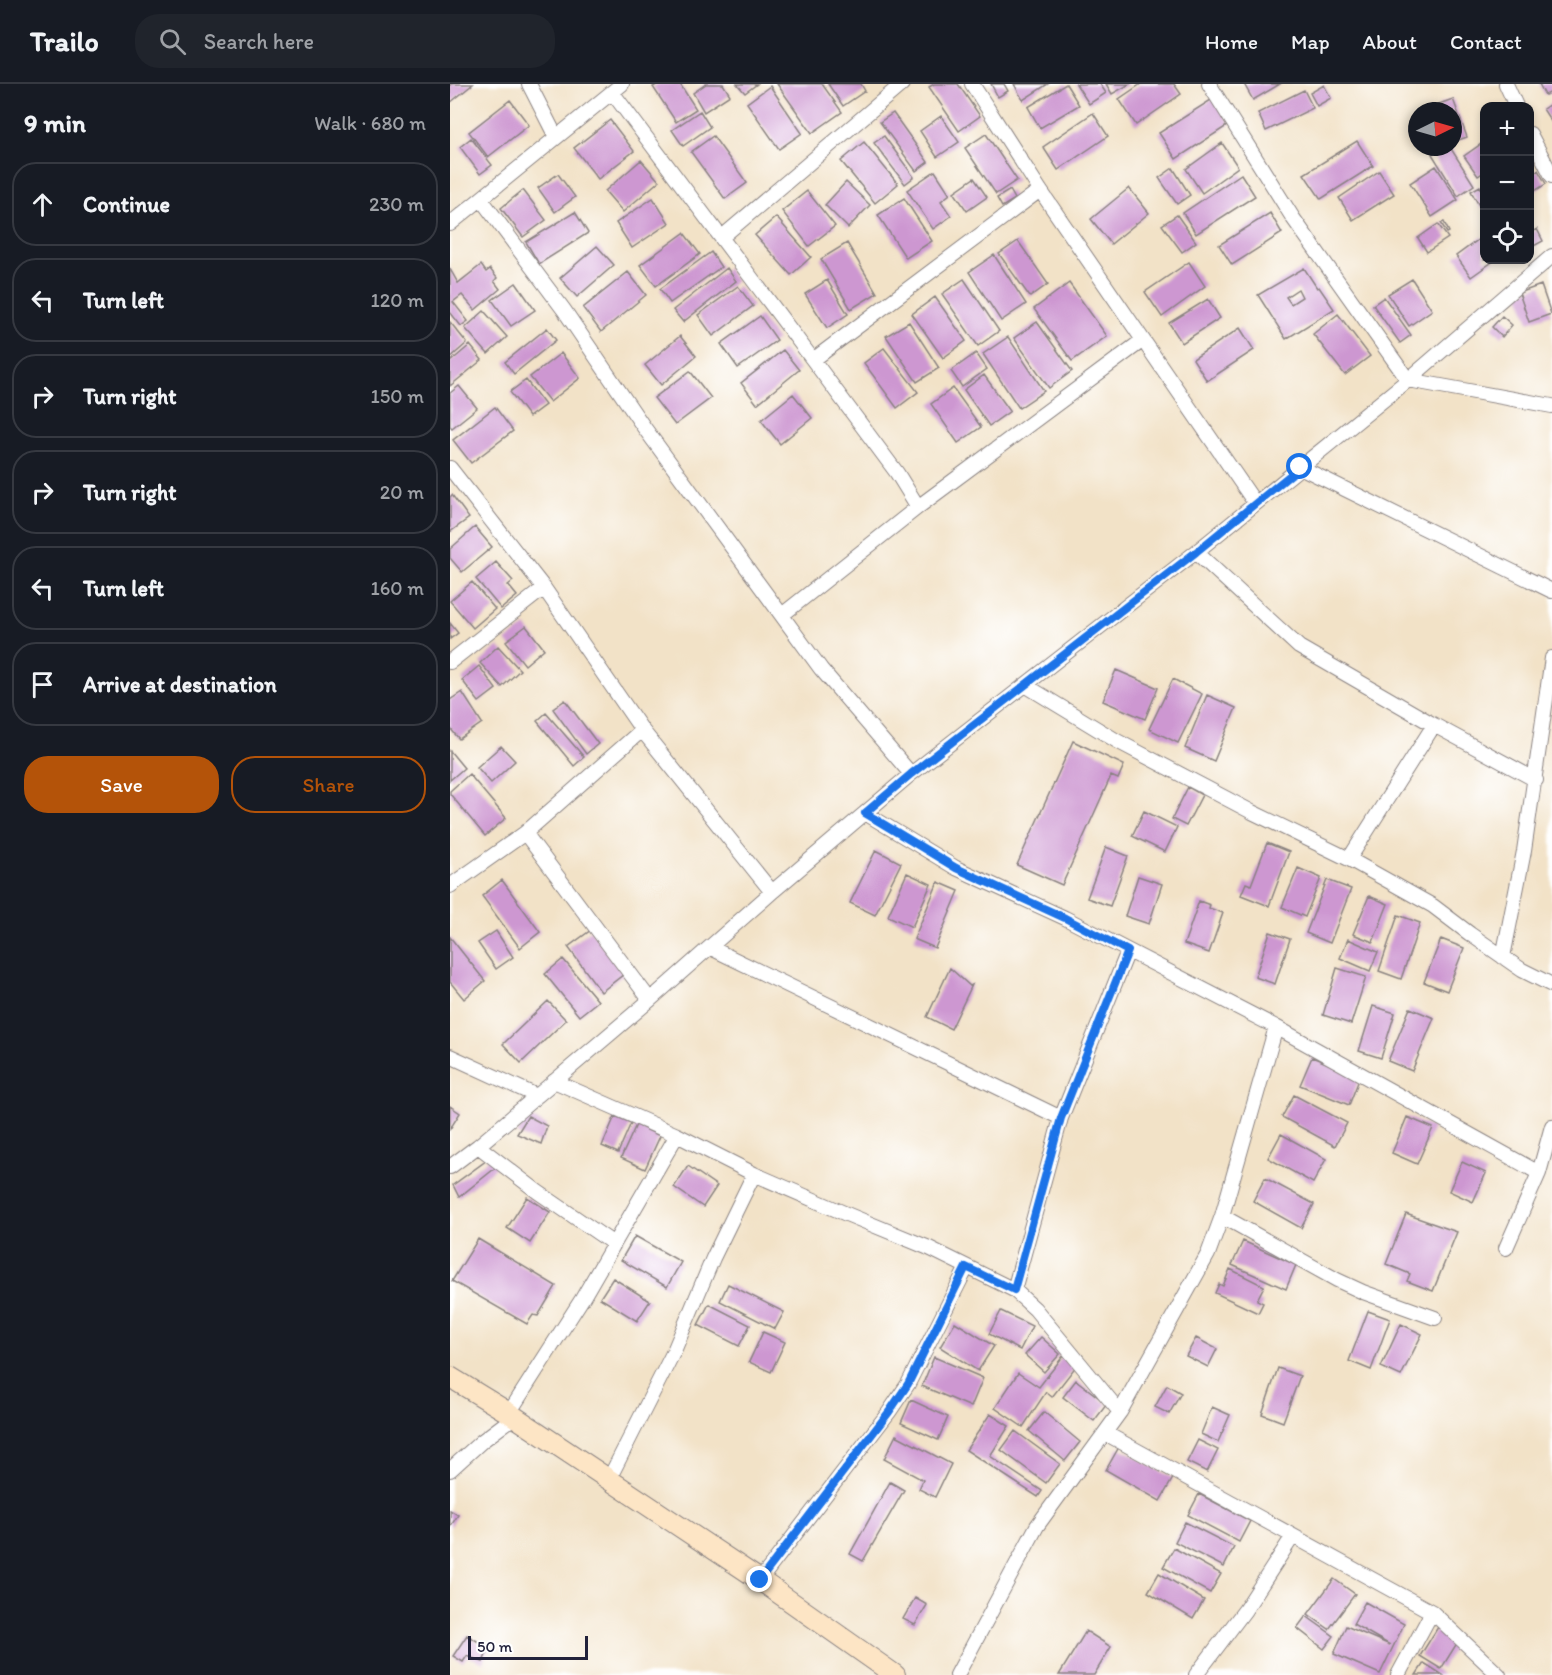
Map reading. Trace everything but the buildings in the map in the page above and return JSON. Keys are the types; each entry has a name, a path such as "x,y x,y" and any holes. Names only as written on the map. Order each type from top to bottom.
{"main road":[{"path":"450,1377 760,1580 895,1675"}],"street":[{"path":"529,84 556,138"},
{"path":"722,237 902,84"},
{"path":"972,84 1040,190 1255,503"},
{"path":"1209,84 1293,218 1408,380 1552,406"},
{"path":"1506,84 1514,102"},
{"path":"450,224 617,88 722,237 897,474 918,507"},
{"path":"1534,142 1552,176"},
{"path":"813,360 1040,190"},
{"path":"481,199 564,310 643,426 821,669 911,774"},
{"path":"450,1167 478,1146 711,948 772,892 911,774 1196,552 1408,380 1552,256"},
{"path":"782,615 918,507 1143,340"},
{"path":"1300,467 1552,591"},
{"path":"450,468 544,588 642,730 772,892"},
{"path":"1196,552 1299,647 1434,725 1536,780"},
{"path":"450,662 544,588"},
{"path":"1503,957 1536,780 1552,658"},
{"path":"1025,685 1117,741 1252,812 1349,859 1433,906 1503,957 1552,985"},
{"path":"1349,859 1434,725"},
{"path":"450,886 525,833 642,730"},
{"path":"865,813 956,868 1065,918 1276,1027 1539,1173"},
{"path":"525,833 650,1000"},
{"path":"711,948 1061,1118"},
{"path":"1014,1290 1061,1118 1128,951"},
{"path":"957,1675 1037,1526 1120,1412 1208,1254 1222,1216 1276,1027"},
{"path":"450,1056 537,1096"},
{"path":"554,1081 677,1135 754,1174 930,1248 1014,1290 1035,1310 1120,1412"},
{"path":"1506,1248 1539,1173 1552,1126"},
{"path":"450,1470 511,1415 582,1299 677,1135"},
{"path":"478,1146 547,1198 614,1244"},
{"path":"608,1481 674,1351 713,1258 754,1174"},
{"path":"1222,1216 1337,1280 1435,1318"},
{"path":"760,1580 908,1384 966,1267"},
{"path":"1105,1433 1432,1612 1494,1672"},
{"path":"1196,1675 1245,1610 1293,1536"},
{"path":"1398,1675 1432,1612"}],"route":[{"path":"760,1580 908,1384 966,1267 1014,1290 1061,1118 1128,951 1065,918 956,868 865,813 911,774 1196,552 1300,467"}]}
